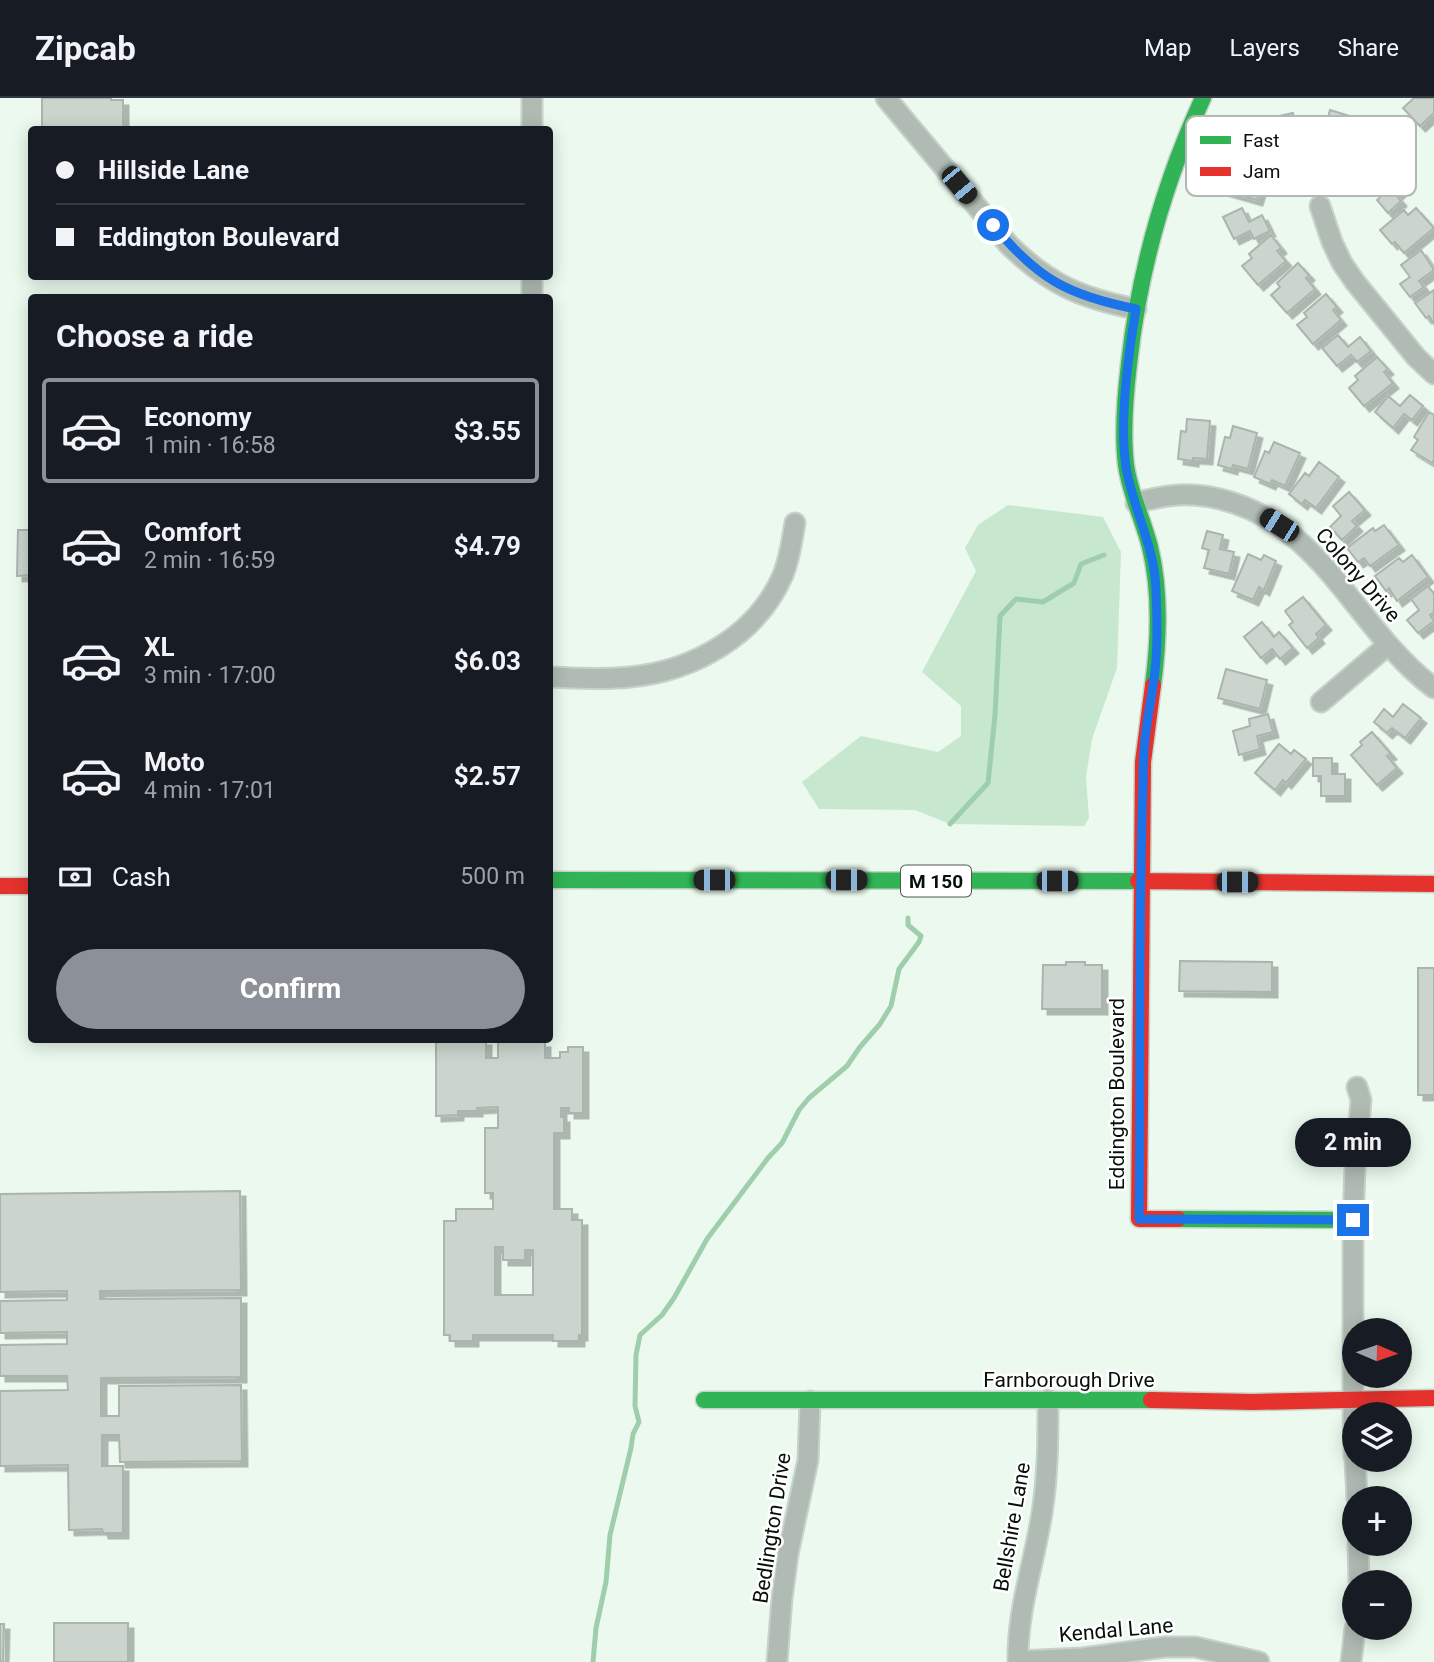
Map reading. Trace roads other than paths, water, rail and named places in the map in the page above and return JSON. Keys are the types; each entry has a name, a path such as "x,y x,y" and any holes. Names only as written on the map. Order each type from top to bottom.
{"street":[{"path":"532,98 532,126"},
{"path":"886,98 1009,245 1027,262 1057,284 1077,294 1136,309"},
{"path":"1195,116 1203,98"},
{"path":"1140,881 1144,746 1156,659 1157,599 1153,562 1126,465 1126,394 1136,309 1144,268 1168,184 1186,137"},
{"path":"1320,205 1342,263 1409,349 1434,374"},
{"name":"Colony Drive","path":"1136,503 1181,494 1231,502 1262,515 1315,555 1388,645 1410,669 1434,688"},
{"path":"553,677 631,677 675,669 710,654 746,628 773,596 791,552 795,523"},
{"name":"Colony Drive","path":"1321,702 1388,645"},
{"name":"M 150","path":"553,880 1434,884"},
{"name":"Eddington Boulevard","path":"1140,881 1139,1219 1353,1220"},
{"path":"0,886 28,886"},
{"path":"1353,1401 1353,1220 1360,1100 1357,1087"},
{"name":"Farnborough Drive","path":"704,1400 1253,1402 1434,1398"},
{"name":"Bellshire Lane","path":"1018,1662 1020,1616 1042,1512 1048,1459 1048,1400"},
{"name":"Bedlington Drive","path":"777,1662 788,1555 808,1460 810,1401"},
{"path":"1351,1662 1354,1640"},
{"name":"Kendal Lane","path":"1018,1662 1083,1658 1164,1647 1195,1647 1259,1662"}],"waterway":[{"path":"950,824 988,783 995,715 1000,616 1016,599 1043,602 1074,583 1081,564 1104,555"},
{"path":"593,1662 596,1628 606,1582 610,1535 633,1434 639,1422 635,1406 636,1355 640,1335 662,1315 707,1239 782,1143 799,1110 847,1066 880,1024 891,1006 899,969 921,936 908,925 908,918"}]}
